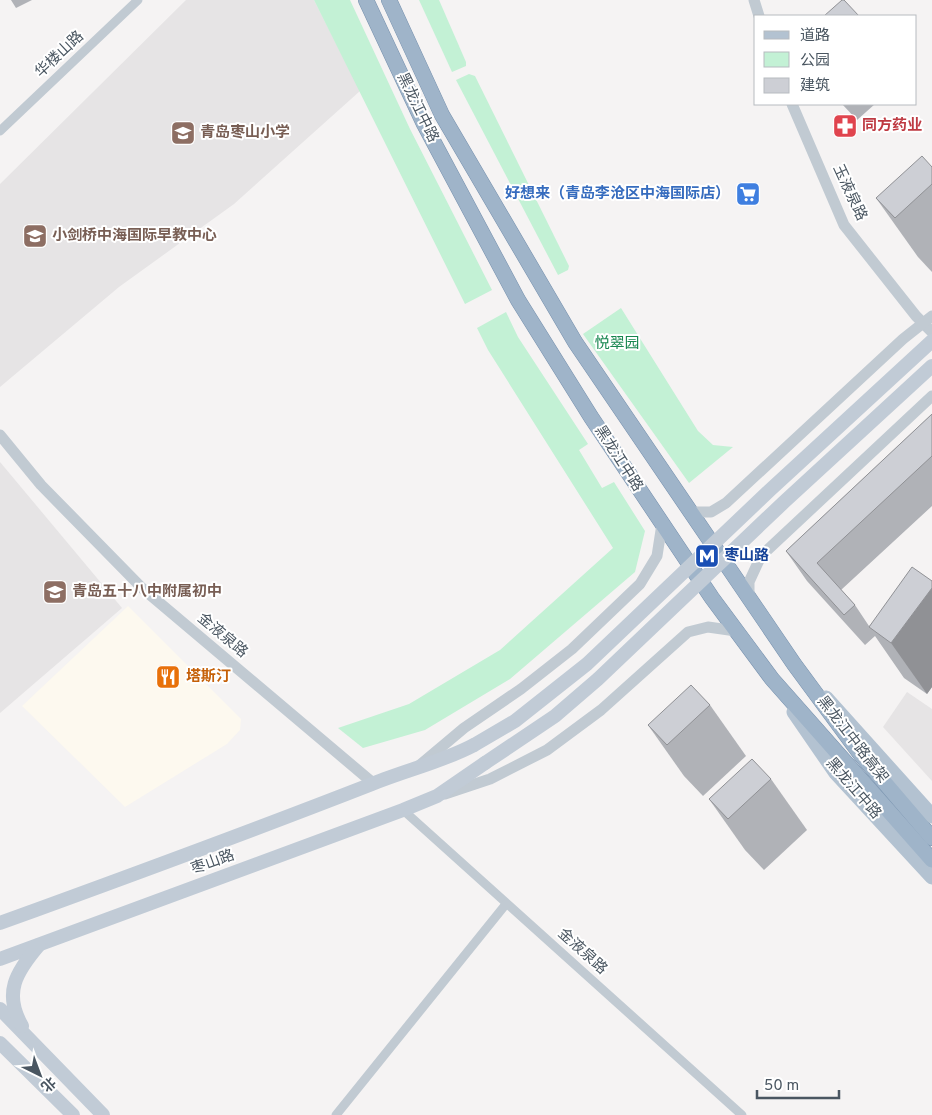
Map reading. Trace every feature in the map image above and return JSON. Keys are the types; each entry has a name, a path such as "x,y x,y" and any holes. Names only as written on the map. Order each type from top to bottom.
{"highway":[{"name":"黑龙江中路","path":"366,0 424,124 518,300 591,417 662,524 772,680"},
{"name":"黑龙江中路","path":"389,0 442,115 575,342 794,664"},
{"name":"黑龙江中路高架","path":"794,664 906,820"},
{"name":"黑龙江中路高架","path":"772,680 906,820"},
{"name":"黑龙江中路","path":"906,820 932,860"},
{"path":"906,820 932,838"}],"main road":[{"name":"枣山路","path":"0,923 289,817 418,766 456,754 515,721 587,664 770,490 932,341"},
{"name":"枣山路","path":"0,959 403,810 436,796 554,716 598,679 784,502 932,366"},
{"name":"黑龙江中路","path":"794,664 932,816"},
{"name":"黑龙江中路","path":"772,680 836,773 932,877"},
{"path":"30,1040 13,1006 13,988 17,975 25,961 40,943"},
{"path":"0,1009 103,1115"},
{"path":"0,1043 72,1115"}],"street":[{"name":"华楼山路","path":"0,131 138,0"},
{"path":"754,0 759,15"},
{"name":"玉液泉路","path":"792,105 844,225 928,320 932,332"},
{"path":"689,512 711,512 726,503 928,320"},
{"path":"749,600 749,582 761,556 932,396"},
{"name":"金液泉路","path":"0,435 41,485 142,588 373,783"},
{"name":"枣山路","path":"418,766 464,728 521,689 572,648 640,584 657,556 662,524"},
{"name":"枣山路","path":"436,796 490,779 547,750 601,710 688,632 708,627 736,631"},
{"name":"金液泉路","path":"403,810 742,1115"},
{"path":"336,1115 506,904"}],"shaded area":[{"name":"青岛枣山小学","path":"186,0 314,0 360,91 234,204 119,287 0,387 0,184"},
{"name":"青岛五十八中附属初中","path":"0,462 122,608 0,713"},
{"path":"128,606 241,719 240,730 227,744 125,807 22,706"},
{"path":"907,692 932,709 932,781 883,727"}],"green space":[{"path":"314,0 350,0 410,129 492,290 465,304"},
{"path":"419,0 439,0 466,62 466,66 452,72"},
{"path":"469,74 475,76 569,266 568,270 558,275 456,80"},
{"name":"悦翠园","path":"621,308 698,431 713,445 733,447 689,483 583,334"},
{"path":"506,312 518,337 588,444 579,450 602,488 614,482 645,531 635,572 510,679 425,730 363,748 338,728 409,704 500,650 613,548 488,350 477,328"}],"building":[{"path":"844,0 858,15 825,15"},
{"path":"922,156 932,167 932,184 895,218 876,198"},
{"path":"932,414 932,456 817,563 855,605 844,615 786,551"},
{"path":"912,567 932,581 932,588 891,643 869,627"},
{"path":"691,685 710,705 667,745 648,725"},
{"path":"752,759 771,779 728,819 709,799"}],"place":[{"name":"同方药业","path":"845,126"},
{"name":"青岛枣山小学","path":"183,133"},
{"name":"好想来（青岛李沧区中海国际店）","path":"748,194"},
{"name":"小剑桥中海国际早教中心","path":"35,236"},
{"name":"枣山路","path":"707,556"},
{"name":"青岛五十八中附属初中","path":"55,592"},
{"name":"塔斯汀","path":"168,677"}]}
